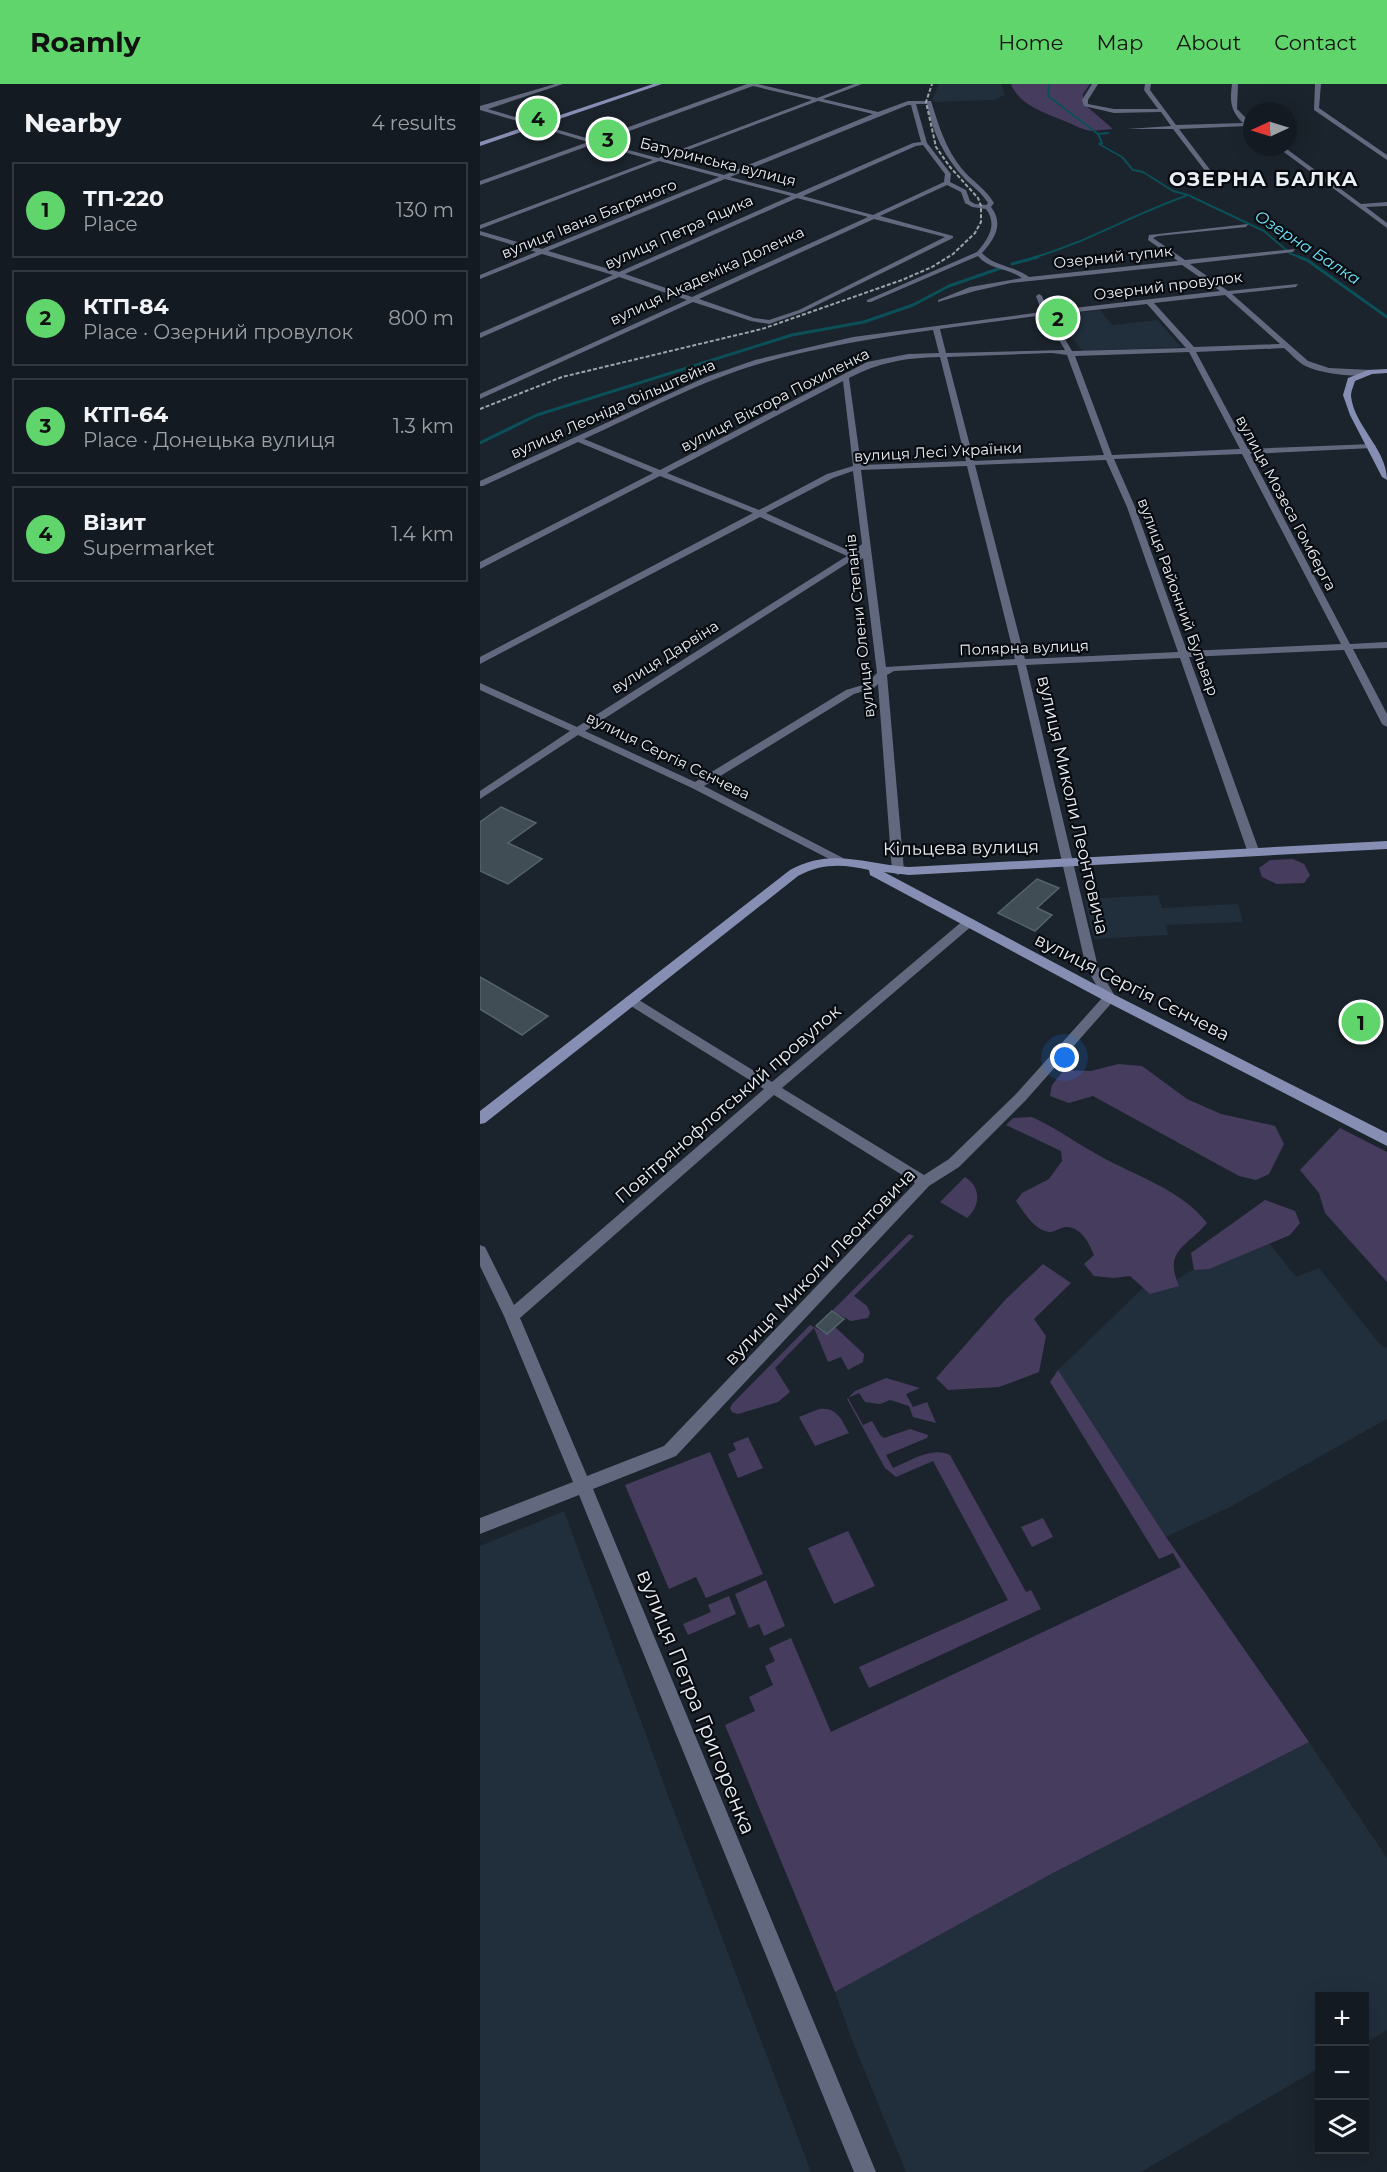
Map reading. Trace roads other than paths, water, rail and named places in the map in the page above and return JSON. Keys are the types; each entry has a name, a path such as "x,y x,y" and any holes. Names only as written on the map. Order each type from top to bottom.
{"main road":[{"path":"480,144 659,84"},
{"path":"1387,371 1371,372 1351,380 1347,395 1354,415 1387,477"},
{"name":"Кільцева вулиця","path":"480,1119 801,868 818,861 839,860 861,866 898,871 1387,845"},
{"name":"вулиця Сергія Сєнчева","path":"861,866 1110,998 1387,1140"}],"street":[{"path":"481,109 560,84"},
{"path":"480,183 596,143 752,84 879,114"},
{"path":"480,227 859,84"},
{"path":"1095,84 1085,100 1086,105 1093,108 1128,111 1163,110"},
{"path":"1148,84 1147,90 1208,171"},
{"path":"1235,84 1231,104 1235,112 1243,119"},
{"path":"1318,84 1316,109 1387,158"},
{"name":"вулиця Івана Багряного","path":"480,277 908,103 929,102 943,149 970,181 985,193 992,203 988,207"},
{"path":"869,300 979,253 993,237 996,228 992,211 988,207 974,206 967,202 964,191 947,183 948,174 924,143 913,104 908,103"},
{"path":"898,106 914,109"},
{"name":"Батуринська вулиця","path":"481,109 596,143 951,237 801,311 769,322 753,320 691,298"},
{"path":"1130,129 1243,125"},
{"name":"вулиця Петра Яцика","path":"480,336 797,195 915,144 924,143"},
{"path":"1292,156 1387,226"},
{"name":"вулиця Академіка Доленка","path":"480,397 691,298 947,183"},
{"path":"1360,206 1387,204"},
{"path":"1246,225 1157,234 1150,238 1227,293 1305,363 1316,369 1371,372"},
{"path":"480,233 691,298"},
{"name":"Озерний тупик","path":"940,301 967,290 1029,280 1293,250"},
{"path":"979,253 986,262 1015,270 1029,280"},
{"name":"Озерний провулок","path":"936,328 1296,285"},
{"name":"вулиця Районний Бульвар","path":"1039,296 1070,353 1109,457 1131,507 1254,853"},
{"name":"вулиця Мозеса Гомберга","path":"1150,303 1192,350 1387,724"},
{"name":"вулиця Миколи Леонтовича","path":"480,1526 670,1450 924,1182 954,1163 1013,1105 1110,998 1092,967 1021,663 936,328"},
{"name":"вулиця Леоніда Фільштейна","path":"480,484 709,379 759,362 853,339 936,328"},
{"name":"вулиця Віктора Похиленка","path":"480,566 870,364 888,359 1052,351 1070,353 1286,346"},
{"name":"вулиця Олени Степанів","path":"846,378 882,674 898,871"},
{"path":"577,439 759,513 854,555 870,565"},
{"name":"вулиця Лесі Українки","path":"480,661 830,476 856,468 1372,446"},
{"name":"вулиця Дарвіна","path":"480,796 577,731 854,555 867,544"},
{"name":"Полярна вулиця","path":"696,786 850,692 870,686 886,670 894,668 1387,645"},
{"name":"вулиця Сергія Сєнчева","path":"480,686 696,786 839,860"},
{"name":"Повітрянофлотський провулок","path":"512,1316 772,1089 969,922"},
{"path":"630,1000 924,1182"},
{"name":"вулиця Петра Григоренка","path":"480,1251 512,1316 583,1485 866,2172"}],"waterway":[{"name":"Озерна Балка","path":"1049,84 1048,96 1098,134"},
{"path":"1098,134 1108,133"},
{"name":"Озерна Балка","path":"1098,134 1102,143 1099,144 1122,157 1133,170 1143,172 1173,191 1188,195 1264,231 1291,254 1303,258"},
{"path":"1032,258 1071,245 1186,196"},
{"path":"1012,264 1038,257"},
{"name":"Озерна Балка","path":"1299,257 1307,260 1387,317"},
{"path":"480,443 537,415 792,335 864,322 913,305 949,286 1001,268"}],"railway":[{"path":"480,409 562,377 762,329 902,280 932,267 953,254 975,233 981,222 981,206 978,198 950,167 936,147 926,102 932,84"}],"place":[{"name":"Візит","path":"538,118"},
{"name":"КТП-64","path":"608,139"},
{"name":"КТП-84","path":"1058,318"},
{"name":"ТП-220","path":"1361,1022"}],"district":[{"name":"ОЗЕРНА БАЛКА","path":"1264,179"}]}
